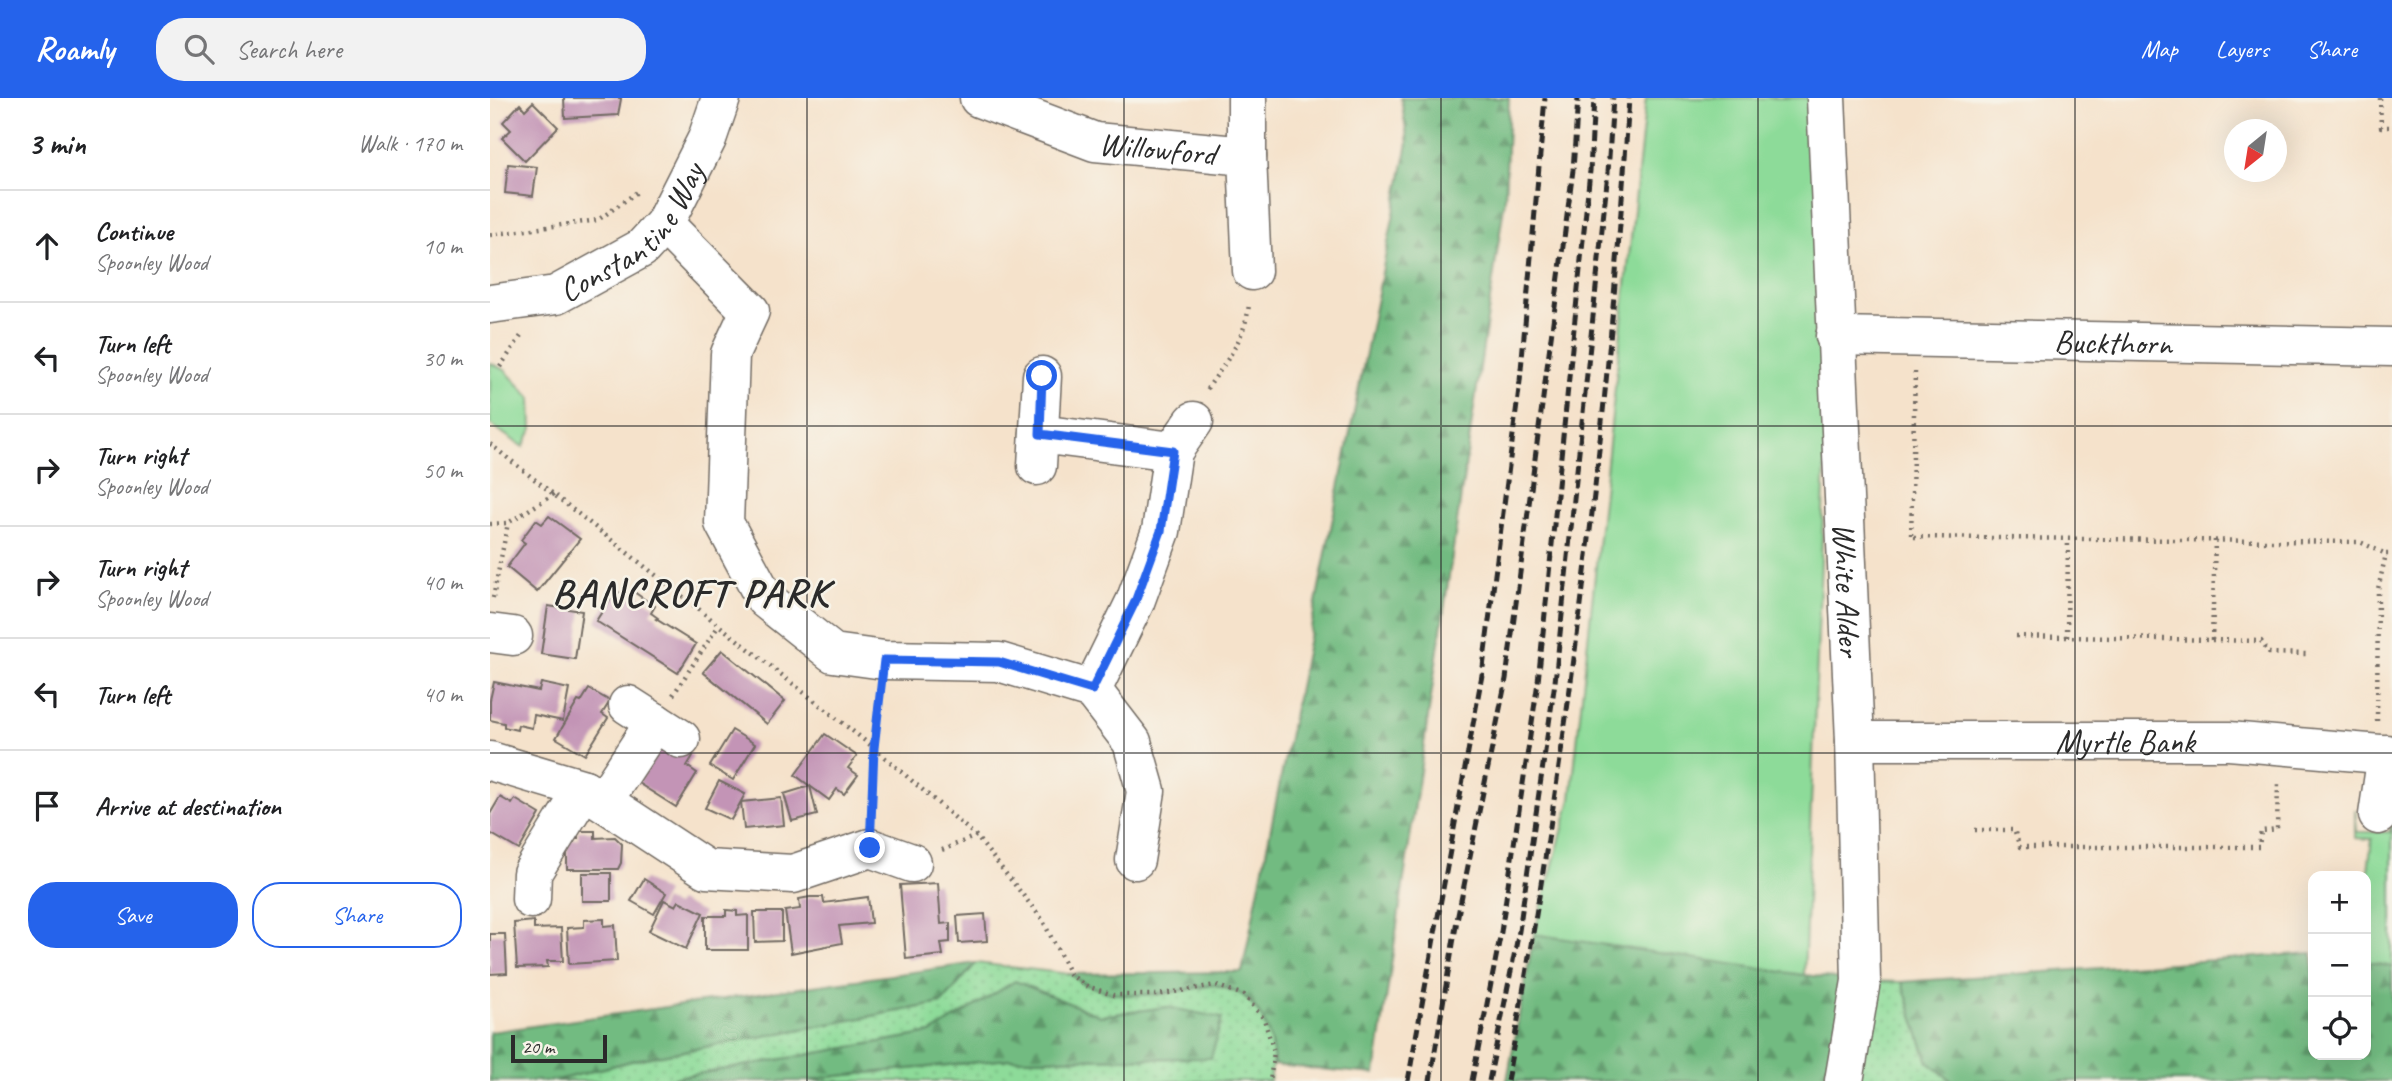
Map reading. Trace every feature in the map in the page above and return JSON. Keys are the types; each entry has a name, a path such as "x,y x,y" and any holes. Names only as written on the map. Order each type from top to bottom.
{"street":[{"name":"Constantine Way","path":"490,304 556,295 642,248 664,225 707,139 721,98"},
{"name":"Willowford","path":"979,98 1095,142 1247,156 1247,98"},
{"name":"White Alder","path":"1826,98 1855,741 1861,981 1842,1079"},
{"path":"1247,156 1252,271"},
{"path":"664,225 750,311 730,354 724,523 765,599 834,653 884,660 999,662 1092,690 1132,742 1146,791 1135,860"},
{"name":"Buckthorn","path":"1835,337 2392,347"},
{"path":"1042,376 1038,450 1183,436 1161,531 1135,602 1092,690"},
{"path":"531,900 531,873 655,722"},
{"name":"Myrtle Bank","path":"1855,741 2229,741 2386,754"},
{"path":"2378,815 2386,754"},
{"path":"490,761 593,795 706,869 793,874 870,848 912,863"}],"path":[{"path":"2379,98 2381,127 2392,127"},
{"path":"490,235 598,220 642,189"},
{"path":"1183,436 1205,393 1239,342 1248,314 1252,271"},
{"path":"1916,340 1911,537 2360,542 2389,554 2378,589 2386,754"},
{"path":"490,444 874,748 976,836 1042,919 1070,974 1084,985 1113,995 1157,995 1215,985 1244,995 1265,1019 1273,1052 1270,1081"},
{"path":"490,524 508,523 554,495"},
{"path":"498,623 508,523"},
{"path":"2067,637 2068,539"},
{"path":"2212,640 2215,540"},
{"path":"655,722 719,625"},
{"path":"2017,636 2261,641 2269,653 2306,654"},
{"path":"870,848 874,748 884,660"},
{"path":"1975,830 2014,831 2020,847 2259,847 2261,831 2277,829 2278,745"}],"green space":[{"path":"1401,98 1509,98 1505,199 1375,1074 1274,1065 1270,1038 1259,1013 1251,1003 1229,988 1211,985 1153,994 1124,995 1097,989 1070,974 1242,972 1408,143"},
{"path":"1646,98 1840,98 1804,975 1534,934 1571,799"},
{"path":"490,363 505,370 531,398 532,430 523,447 490,424"},
{"path":"2392,808 2392,967 2371,962 2371,871 2368,871 2372,839 2355,838 2355,809 2357,832 2390,832"},
{"path":"1534,934 1804,975 1861,981 1844,1081 1507,1081"},
{"path":"2308,953 2308,1060 2371,1060 2371,962 2392,967 2392,1081 1952,1081 1928,1062 1902,982"},
{"path":"976,963 1070,974 1084,985 1157,995 1215,985 1244,995 1264,1019 1274,1052 1270,1081 809,1081 1009,1059 1211,1058 1167,1007 1100,1016 1015,981 931,1033 657,1081 554,1081 635,1060 942,1003"},
{"path":"976,963 942,1003 635,1060 554,1081 490,1081 490,1032"},
{"path":"1015,981 1100,1016 1167,1007 1222,1018 1211,1058 1009,1059 809,1081 657,1081 931,1033"},
{"path":"1861,981 1902,982 1928,1062 1952,1081 1844,1081"}],"building":[{"path":"564,98 621,99 618,115 565,118"},
{"path":"533,102 558,127 525,161 502,138 511,130 503,122 520,104 525,110"},
{"path":"508,164 537,167 533,196 505,193"},
{"path":"549,516 580,539 537,592 507,567 525,543 521,540 536,520 542,524"},
{"path":"616,590 629,599 634,592 655,606 651,613 658,618 656,619 696,644 678,673 596,621"},
{"path":"548,606 582,611 575,659 541,654"},
{"path":"722,650 785,701 767,724 703,672"},
{"path":"494,682 539,691 541,683 569,689 563,721 534,715 532,728 518,725 517,730 490,720"},
{"path":"589,689 610,701 602,714 608,718 585,755 556,738 578,701 581,702"},
{"path":"732,730 755,744 733,780 710,766"},
{"path":"825,734 857,756 848,768 858,775 844,794 837,789 829,800 795,775"},
{"path":"675,744 693,756 687,766 697,773 676,807 638,783 660,748"},
{"path":"719,781 745,794 731,820 705,808"},
{"path":"810,786 817,815 792,821 784,794"},
{"path":"500,797 512,804 515,799 540,814 519,850 490,833 490,814"},
{"path":"781,798 784,825 744,829 741,802"},
{"path":"578,831 595,831 595,838 615,837 622,844 618,869 567,869 567,839 578,839"},
{"path":"582,873 611,873 611,901 582,901"},
{"path":"644,879 666,893 654,914 631,901"},
{"path":"938,883 941,924 950,923 950,942 941,943 943,955 906,959 900,885"},
{"path":"823,897 824,903 868,897 871,923 839,926 842,943 791,953 785,911 800,909 799,899"},
{"path":"664,900 676,906 679,901 703,913 686,949 649,931"},
{"path":"726,910 737,911 737,916 748,915 748,950 705,950 705,916 726,916"},
{"path":"754,912 782,912 782,941 755,942"},
{"path":"985,914 987,941 959,943 957,916"},
{"path":"604,919 604,926 615,925 617,961 569,964 567,928 584,927 584,920"},
{"path":"534,921 534,929 561,928 563,961 547,961 548,967 517,968 514,923"},
{"path":"490,934 505,934 507,973 490,974"}],"railway":[{"path":"1408,1081 1482,675 1520,381 1545,98"},
{"path":"1430,1081 1457,920 1506,679 1573,170 1578,98"},
{"path":"1472,1081 1501,932 1538,682 1590,171 1594,98"},
{"path":"1489,1081 1519,931 1555,682 1608,172 1613,98"},
{"path":"1507,1081 1548,837 1583,591 1610,345 1629,98"}],"district":[{"name":"BANCROFT PARK","path":"691,592"}],"route":[{"path":"870,848 874,748 884,660 999,662 1092,690 1135,602 1161,531 1173,451 1040,434 1042,376"}]}
